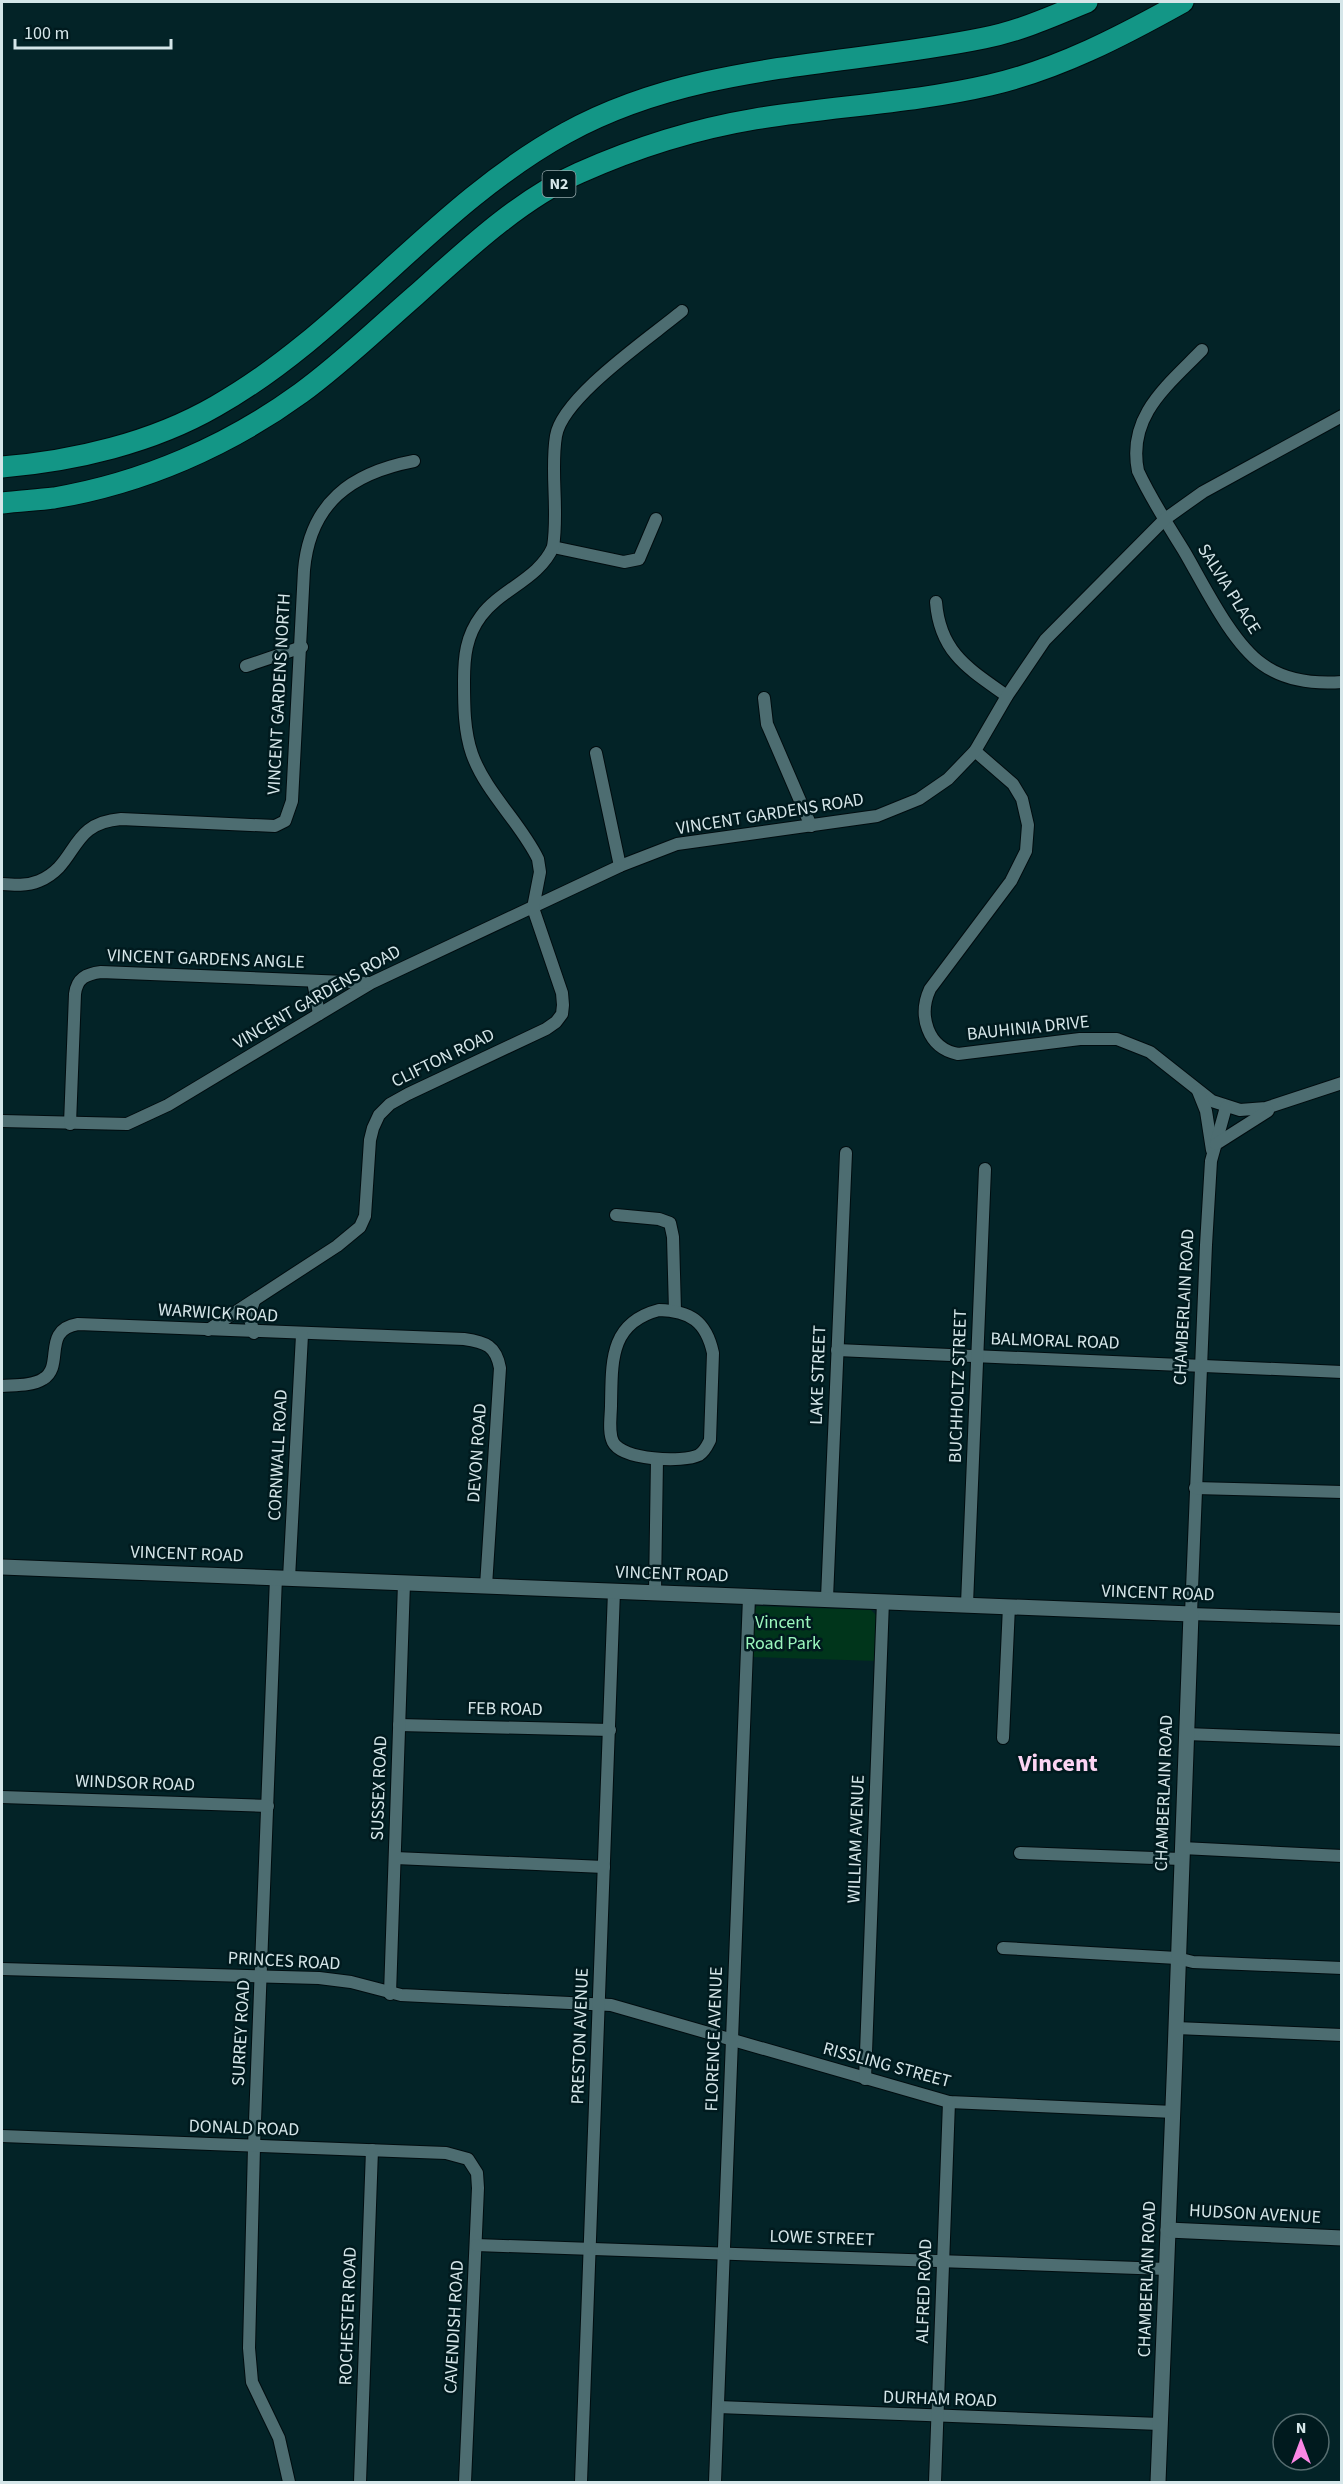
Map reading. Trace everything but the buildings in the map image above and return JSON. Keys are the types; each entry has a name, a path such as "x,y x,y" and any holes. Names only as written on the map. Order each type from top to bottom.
{"highway":[{"name":"N2","path":"2,467 42,463 94,452 182,423 216,406 294,353 429,234 520,162 566,134 611,111 649,96 742,73 986,38 1035,24 1087,2"},
{"name":"N2","path":"2,503 54,498 127,481 199,455 271,414 303,392 339,362 480,238 527,204 585,170 684,134 754,119 935,96 993,85 1045,69 1118,38 1183,2"}],"street":[{"path":"533,908 540,872 538,859 472,754 464,706 464,671 469,636 486,609 534,572 549,556 553,547 554,456 556,433 560,420 568,408 606,373 682,311"},
{"name":"SALVIA PLACE","path":"1202,350 1160,394 1141,421 1135,449 1138,471 1221,615 1246,649 1261,664 1294,680 1341,682"},
{"name":"VINCENT GARDENS ROAD","path":"2,1121 120,1125 140,1119 168,1105 371,983 620,866 666,848 697,840 877,816 903,807 936,789 975,750 1007,696 1045,640 1165,519 1203,492 1341,416"},
{"name":"VINCENT GARDENS NORTH","path":"2,884 29,884 51,874 64,861 83,832 105,820 275,826 285,821 292,801 302,647 305,555 316,524 326,506 341,490 359,477 384,466 414,460"},
{"path":"553,547 624,562 635,561 639,559 656,519"},
{"path":"936,602 939,626 950,650 968,668 1007,696"},
{"path":"246,666 302,647"},
{"path":"764,698 767,724 811,826"},
{"name":"BAUHINIA DRIVE","path":"975,750 1013,784 1026,811 1028,839 1026,851 1011,881 930,989 923,1013 930,1034 942,1048 958,1054 1080,1039 1117,1040 1150,1052 1164,1060 1212,1101 1226,1107 1247,1111 1276,1105 1341,1083"},
{"path":"596,753 620,866"},
{"name":"CLIFTON ROAD","path":"208,1330 337,1246 360,1227 365,1216 370,1140 379,1115 390,1104 546,1029 556,1022 562,1009 561,993 533,908"},
{"name":"VINCENT GARDENS ANGLE","path":"70,1124 75,994 79,980 85,976 101,972 371,983"},
{"path":"313,981 319,1014"},
{"path":"1198,1090 1206,1111 1214,1149 1276,1105"},
{"name":"CHAMBERLAIN ROAD","path":"1158,2482 1206,1245 1214,1149 1226,1107"},
{"name":"LAKE STREET","path":"827,1598 846,1154"},
{"name":"BUCHHOLTZ STREET","path":"968,1604 985,1169"},
{"path":"616,1215 659,1219 670,1224 673,1237 675,1311"},
{"path":"254,1301 249,1316 254,1332"},
{"path":"659,1310 675,1311 689,1315 702,1325 710,1339 713,1353 710,1440 705,1450 698,1455 657,1459 631,1454 619,1449 613,1441 611,1399 614,1356 616,1344 631,1322 643,1314 659,1310"},
{"name":"WARWICK ROAD","path":"2,1386 30,1383 46,1378 50,1372 58,1335 62,1329 78,1324 302,1335 470,1340"},
{"name":"CORNWALL ROAD","path":"283,1578 302,1335"},
{"name":"DEVON ROAD","path":"470,1340 485,1342 492,1347 498,1356 500,1368 486,1586"},
{"name":"BALMORAL ROAD","path":"837,1350 1341,1372"},
{"path":"655,1592 657,1459"},
{"path":"1195,1488 1341,1492"},
{"name":"VINCENT ROAD","path":"2,1567 1341,1619"},
{"name":"SURREY ROAD","path":"283,1578 268,1806 249,2337 250,2371 255,2390 279,2438 289,2482"},
{"name":"SUSSEX ROAD","path":"390,1994 404,1583"},
{"name":"PRESTON AVENUE","path":"580,2482 614,1591"},
{"name":"FLORENCE AVENUE","path":"715,2482 749,1597"},
{"name":"WILLIAM AVENUE","path":"865,2079 882,1601"},
{"path":"1003,1738 1009,1606"},
{"name":"FEB ROAD","path":"399,1725 610,1730"},
{"path":"1186,1734 1341,1740"},
{"name":"WINDSOR ROAD","path":"2,1797 268,1806"},
{"path":"1020,1853 1341,1856"},
{"path":"395,1858 604,1867"},
{"path":"1003,1948 1177,1958 1193,1962 1341,1968"},
{"name":"PRINCES ROAD","path":"2,1969 319,1978 345,1981 390,1994 599,2003"},
{"name":"RISSLING STREET","path":"599,2003 949,2102 1174,2112"},
{"path":"1176,2028 1341,2035"},
{"name":"ALFRED ROAD","path":"935,2482 949,2102"},
{"name":"DONALD ROAD","path":"2,2136 458,2155 468,2159 477,2173"},
{"name":"ROCHESTER ROAD","path":"360,2482 372,2150"},
{"name":"CAVENDISH ROAD","path":"465,2482 477,2173"},
{"name":"HUDSON AVENUE","path":"1168,2230 1341,2238"},
{"name":"LOWE STREET","path":"476,2245 1167,2269"},
{"name":"DURHAM ROAD","path":"718,2407 1160,2424"}],"green space":[{"name":"Vincent Road Park","path":"757,1606 871,1610 877,1619 876,1661 752,1657 754,1609"}],"district":[{"name":"Vincent","path":"1058,1763"}]}
